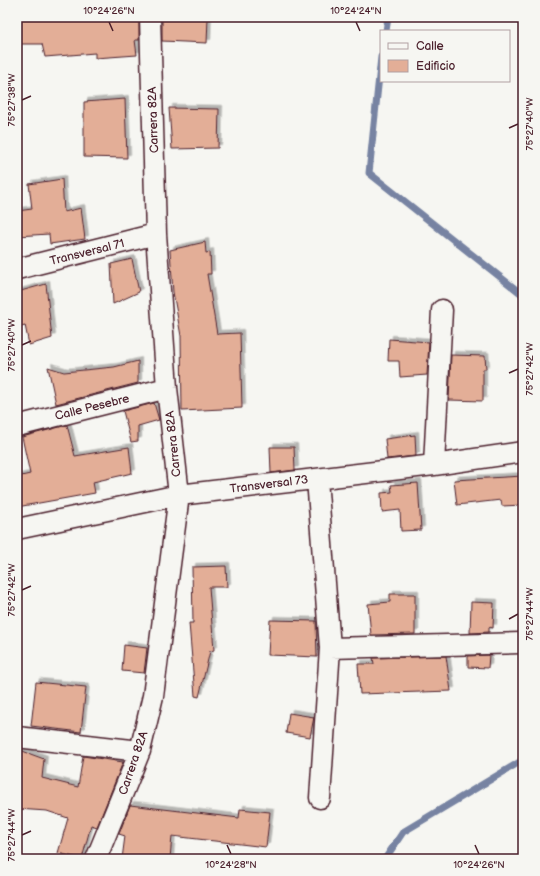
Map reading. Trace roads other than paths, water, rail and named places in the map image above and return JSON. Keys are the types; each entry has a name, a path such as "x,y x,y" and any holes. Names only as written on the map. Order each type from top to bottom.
{"street":[{"name":"Carrera 82A","path":"96,859 140,751 153,696 179,495 167,388 156,234 150,17"},
{"name":"Transversal 71","path":"17,269 156,234"},
{"path":"434,465 442,310"},
{"name":"Calle Pesebre","path":"17,426 167,388"},
{"name":"Transversal 73","path":"17,528 179,495 434,465 523,452"},
{"path":"317,479 330,648 320,798"},
{"path":"330,648 520,643"},
{"path":"17,737 140,751"}],"waterway":[{"path":"386,30 388,17"},
{"path":"380,67 369,173 523,295"},
{"path":"385,859 403,832 523,760"}]}
